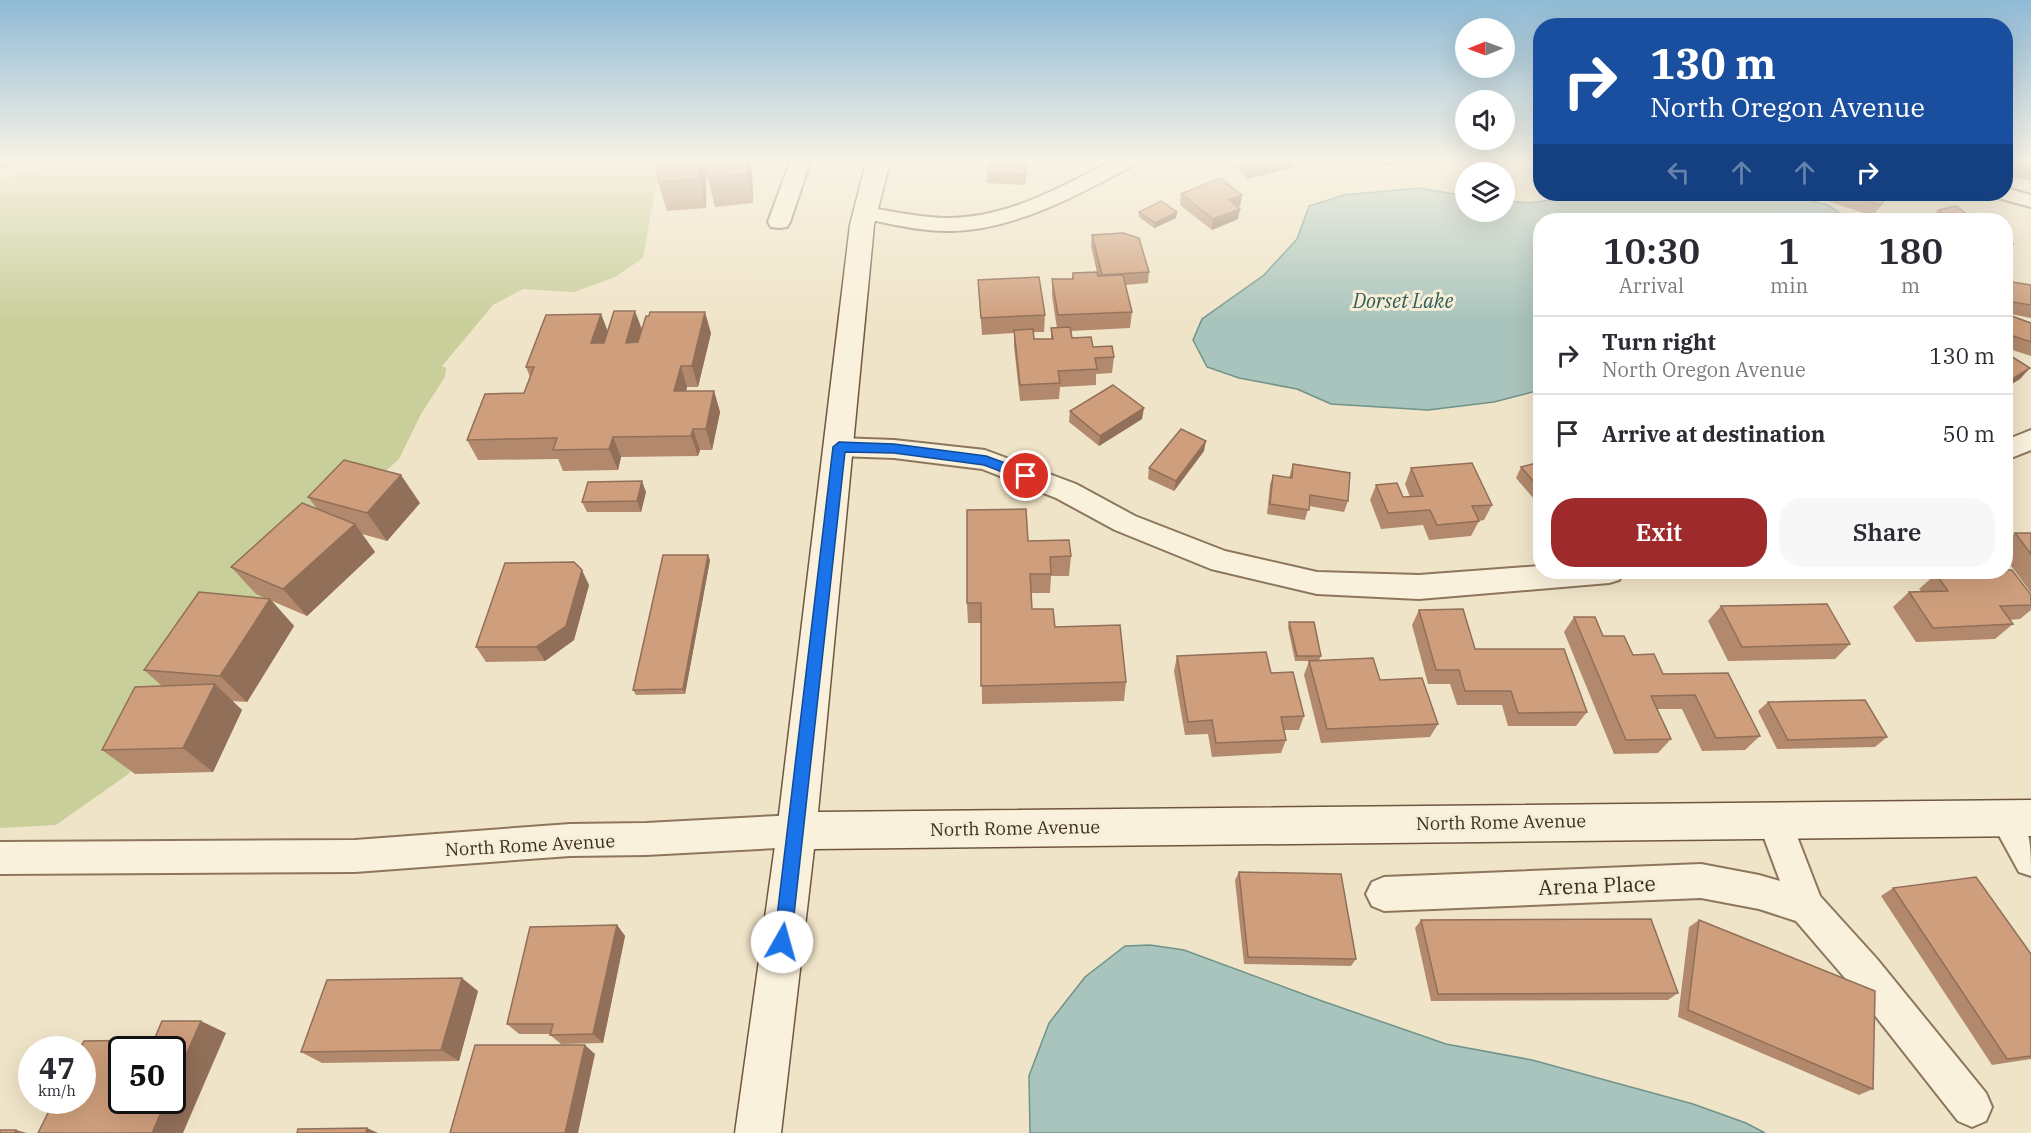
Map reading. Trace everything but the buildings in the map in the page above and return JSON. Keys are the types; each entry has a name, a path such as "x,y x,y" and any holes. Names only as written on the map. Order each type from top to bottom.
{"main road":[{"path":"758,1133 797,831 865,215"},
{"name":"North Rome Avenue","path":"797,831 1774,819 2019,819"}],"street":[{"path":"779,222 781,215"},
{"path":"876,215 919,222 960,224 1012,215"},
{"path":"2013,448 2031,440"},
{"path":"839,447 894,449 986,460 1066,491 1125,523 1221,561 1317,583 1419,587 1533,578"},
{"path":"1774,819 1807,907 1864,972 1972,1107"},
{"path":"2019,819 2031,860"},
{"name":"North Rome Avenue","path":"0,858 355,855 570,840 646,839 797,831"},
{"name":"Arena Place","path":"1384,894 1701,881 1758,892 1807,907"}],"green space":[{"path":"0,215 651,215 643,258 615,277 574,292 523,289 493,305 442,366 446,368 445,377 421,414 399,459 337,515 200,696 127,775 56,825 0,828"}],"water":[{"name":"Dorset Lake","path":"1306,215 1455,215 1455,222 1515,222 1515,215 1533,215 1533,392 1494,402 1428,410 1331,404 1297,389 1239,378 1207,367 1193,340 1202,319 1264,275 1297,239"},
{"path":"1150,945 1184,950 1446,1044 1532,1060 1693,1104 1746,1123 1765,1133 1030,1133 1029,1076 1049,1023 1085,977 1125,946"}],"route":[{"path":"782,942 797,831 839,447 894,449 986,460 1026,476"}]}
